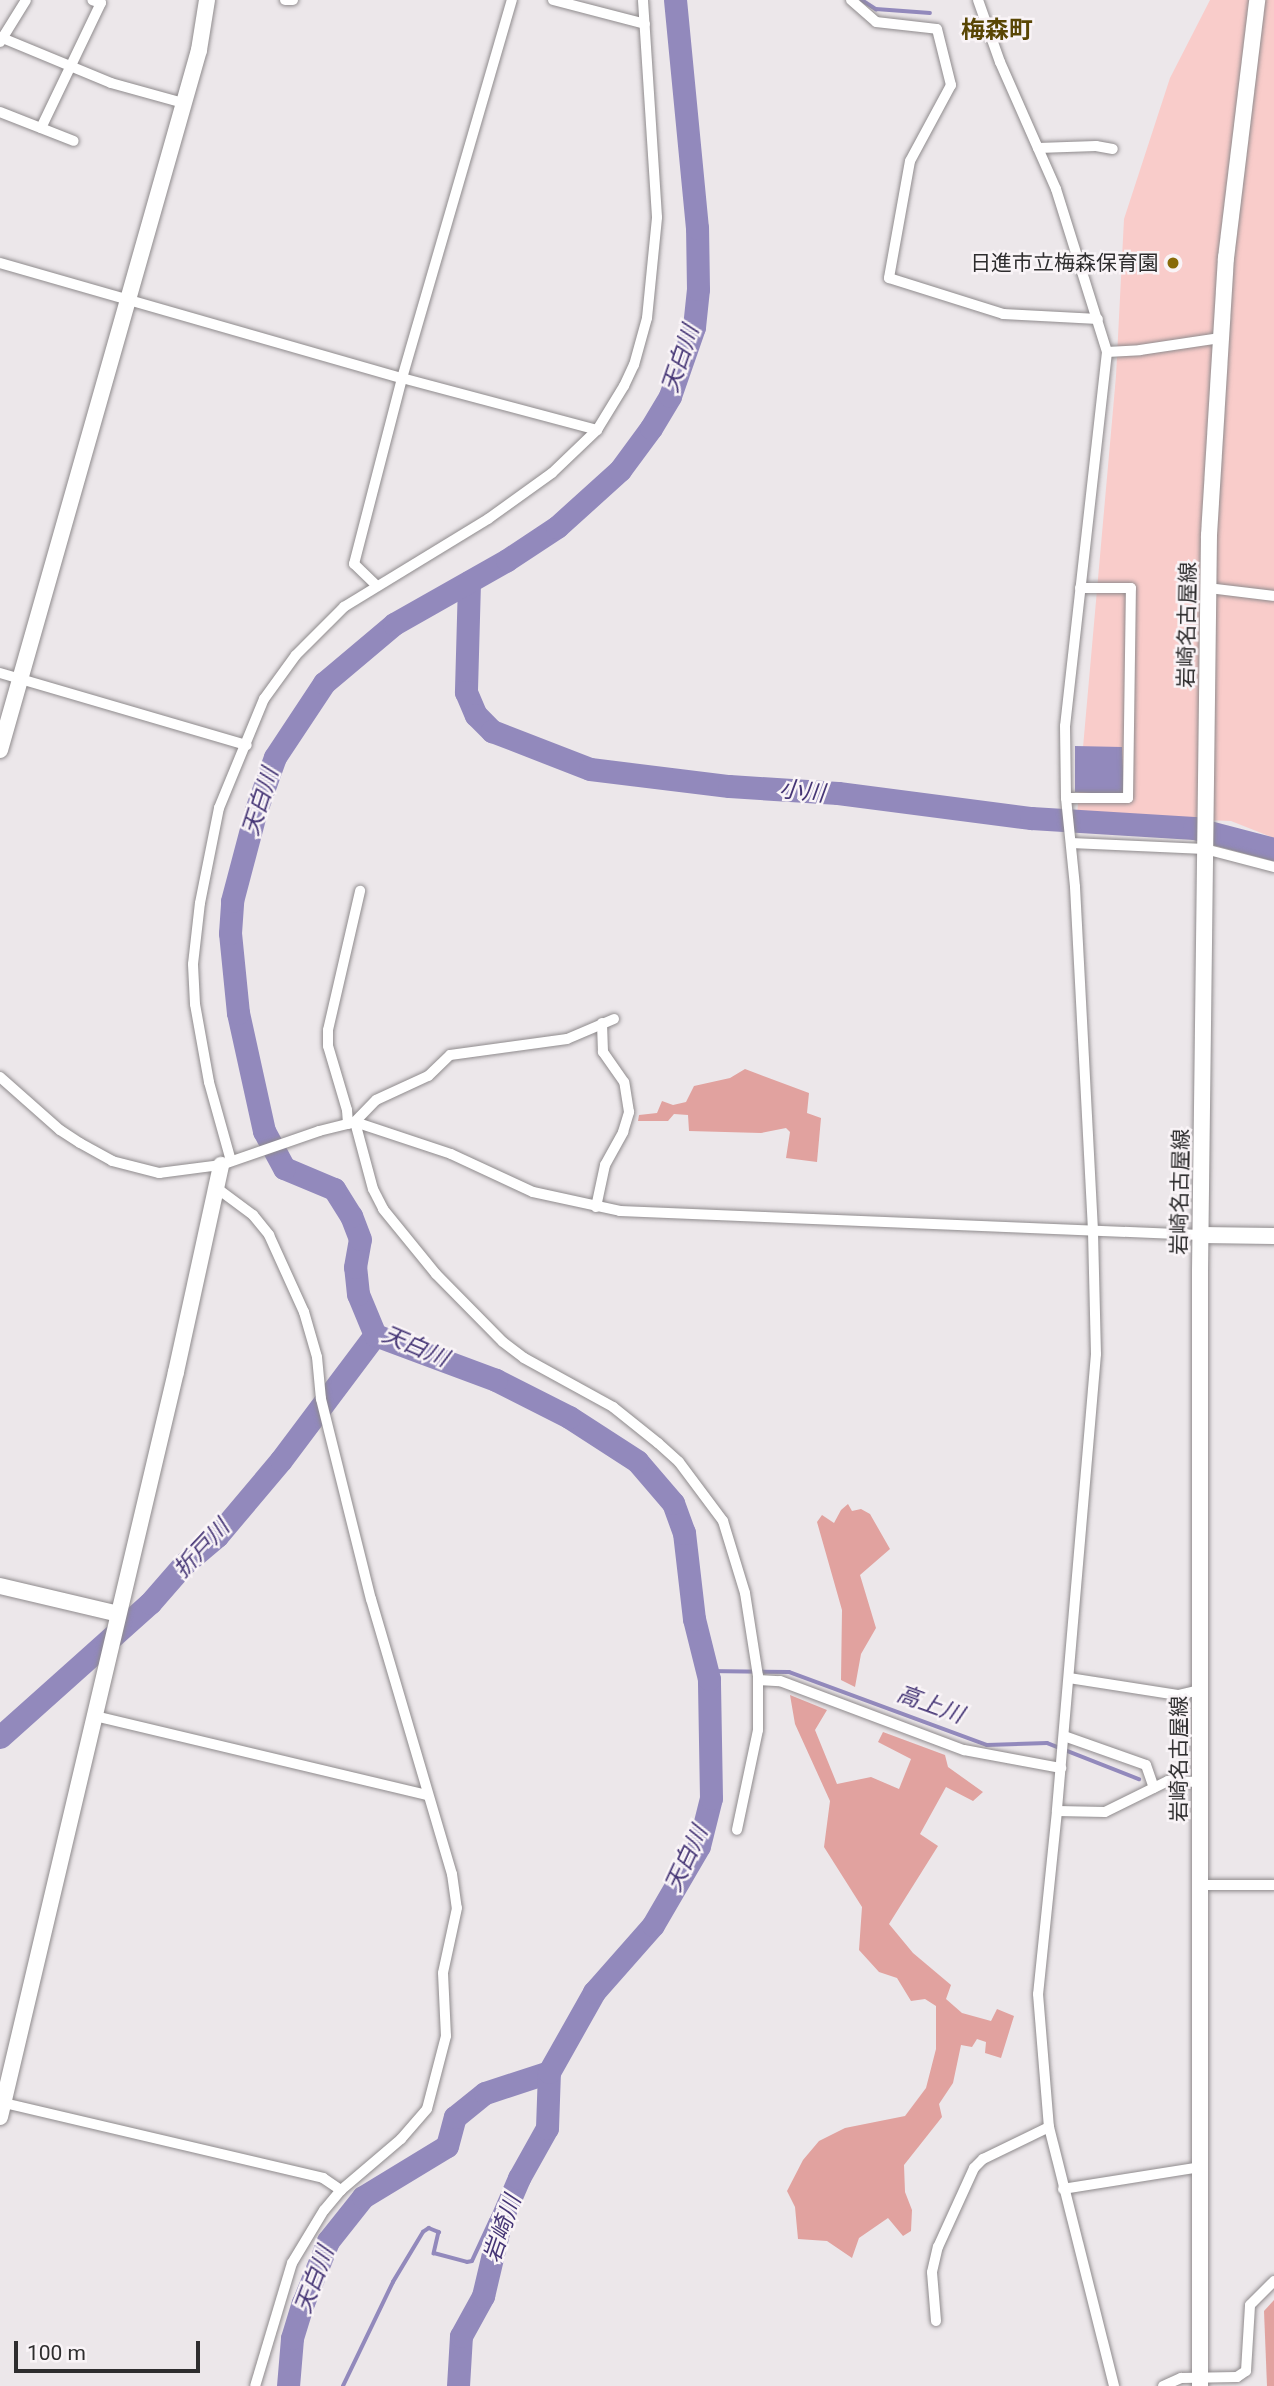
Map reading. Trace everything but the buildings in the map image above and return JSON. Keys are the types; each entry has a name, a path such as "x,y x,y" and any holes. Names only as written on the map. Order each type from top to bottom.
{"main road":[{"path":"0,750 199,50 208,0"},
{"name":"岩崎名古屋線","path":"1200,2381 1201,1235 1208,588 1226,258 1257,0"},
{"path":"1,2107 226,1163"},
{"path":"1201,1235 1274,1236"},
{"path":"0,1586 118,1614"}],"street":[{"path":"26,0 1,39 111,83 183,103"},
{"path":"41,128 101,3 92,0"},
{"path":"285,0 293,0"},
{"path":"377,586 354,564 402,378 512,0"},
{"path":"553,0 645,24"},
{"path":"226,1163 195,1004 193,964 210,843 219,808 264,699 296,655 344,607 488,519 552,473 597,430 634,365 651,283 657,217 643,0"},
{"path":"850,0 876,22 937,29 951,85 910,161 889,278 1003,314 1098,320"},
{"path":"978,0 1000,62 1056,189 1107,352 1091,519 1080,588 1065,726 1066,798 1093,1231 1096,1354 1058,1811 1038,1994 1049,2127 1114,2386"},
{"path":"0,112 74,141"},
{"path":"1038,148 1096,146 1114,149"},
{"path":"0,263 402,378 597,430"},
{"path":"1107,352 1220,338"},
{"path":"1066,798 1128,798 1131,588 1080,588"},
{"path":"1208,588 1274,596"},
{"path":"0,673 247,745"},
{"path":"1070,838 1205,844 1274,867"},
{"path":"360,891 328,1031 328,1046 373,1189 383,1209 444,1282 503,1342 524,1358 613,1408 639,1426 679,1462 708,1497 723,1521 745,1593 758,1678 758,1730 737,1830"},
{"path":"0,1077 61,1130 112,1161 159,1173 226,1163 319,1131 352,1123 376,1100 428,1076 450,1055 567,1038 614,1019"},
{"path":"596,1207 606,1165 623,1132 629,1112 624,1082 603,1052 602,1023"},
{"path":"352,1123 452,1154 533,1192 620,1211 762,1219 1201,1235"},
{"path":"218,1189 253,1215 269,1235 304,1312 317,1357 321,1399 371,1599 452,1874 457,1908 443,1973 446,2036 428,2109 382,2157 341,2190 324,2210 292,2263 255,2386"},
{"path":"758,1678 780,1681 964,1750 1061,1768"},
{"path":"1069,1678 1178,1695 1200,1690"},
{"path":"94,1716 427,1795"},
{"path":"1063,1745 1146,1765 1154,1788"},
{"path":"1058,1811 1105,1812 1168,1781 1200,1782"},
{"path":"1200,1885 1274,1885"},
{"path":"1,2107 323,2178 341,2190"},
{"path":"936,2320 932,2272 938,2247 974,2168 983,2160 1049,2127"},
{"path":"1063,2189 1201,2167"},
{"path":"1163,2386 1175,2379 1200,2381 1237,2376 1245,2371 1250,2305 1274,2281"}],"shaded area":[{"path":"1210,0 1274,0 1274,838 1231,821 1077,815 1116,376 1124,219 1170,78"},
{"path":"1075,746 1122,747 1124,795 1075,792"},
{"path":"745,1069 809,1093 807,1113 821,1118 817,1162 786,1158 790,1132 786,1128 761,1133 689,1131 688,1115 674,1114 668,1121 638,1121 639,1115 657,1113 662,1101 673,1105 686,1102 694,1086 730,1078"},
{"path":"848,1504 852,1511 861,1509 870,1514 890,1549 860,1575 876,1628 861,1654 855,1687 841,1680 842,1610 817,1522 822,1515 834,1523"},
{"path":"790,1695 827,1710 815,1730 837,1784 871,1777 899,1789 911,1759 878,1742 883,1732 945,1755 948,1767 983,1792 973,1801 946,1787 920,1834 938,1846 889,1924 913,1953 951,1985 946,1999 962,2013 991,2021 997,2009 1014,2016 1001,2058 985,2053 986,2042 977,2039 972,2047 961,2045 953,2083 939,2104 942,2117 904,2165 905,2192 912,2210 911,2231 903,2236 888,2218 859,2238 852,2258 827,2241 798,2239 795,2207 787,2191 803,2160 819,2141 845,2128 905,2116 926,2088 936,2049 936,2006 925,1999 911,2001 897,1978 879,1972 859,1950 862,1907 824,1847 830,1801 795,1724"},
{"path":"1274,2300 1274,2386 1267,2386 1264,2311"}],"waterway":[{"name":"天白川","path":"458,2386 461,2336 483,2296 501,2220 519,2178 547,2128 549,2072 594,1992 653,1925 699,1846 711,1798 709,1679 694,1619 684,1533 673,1503 637,1461 569,1417 496,1380 375,1335 358,1294 355,1267 360,1239 351,1216 334,1189 284,1168 264,1131 238,1013 230,933 232,901 256,810 275,757 324,683 394,624 507,560 557,527 620,470 651,428 670,396 694,327 698,289 697,228 675,0"},
{"path":"862,0 876,9 930,13"},
{"name":"小川","path":"469,582 466,692 476,715 492,731 590,769 729,786 838,793 1031,818 1194,828 1274,849"},
{"name":"折戸川","path":"0,1737 150,1603 184,1564 217,1536 281,1460 375,1335"},
{"name":"高上川","path":"707,1671 789,1672 987,1745 1047,1743 1139,1779"},
{"name":"天白川","path":"288,2386 292,2338 303,2303 328,2241 363,2197 447,2146 455,2117 485,2093 549,2072"},
{"name":"岩崎川","path":"343,2386 393,2282 423,2232 429,2228 439,2232 434,2253 467,2262 472,2261 491,2220 501,2220"}],"place":[{"name":"日進市立梅森保育園","path":"1173,263"}],"district":[{"name":"梅森町","path":"997,31"}]}
